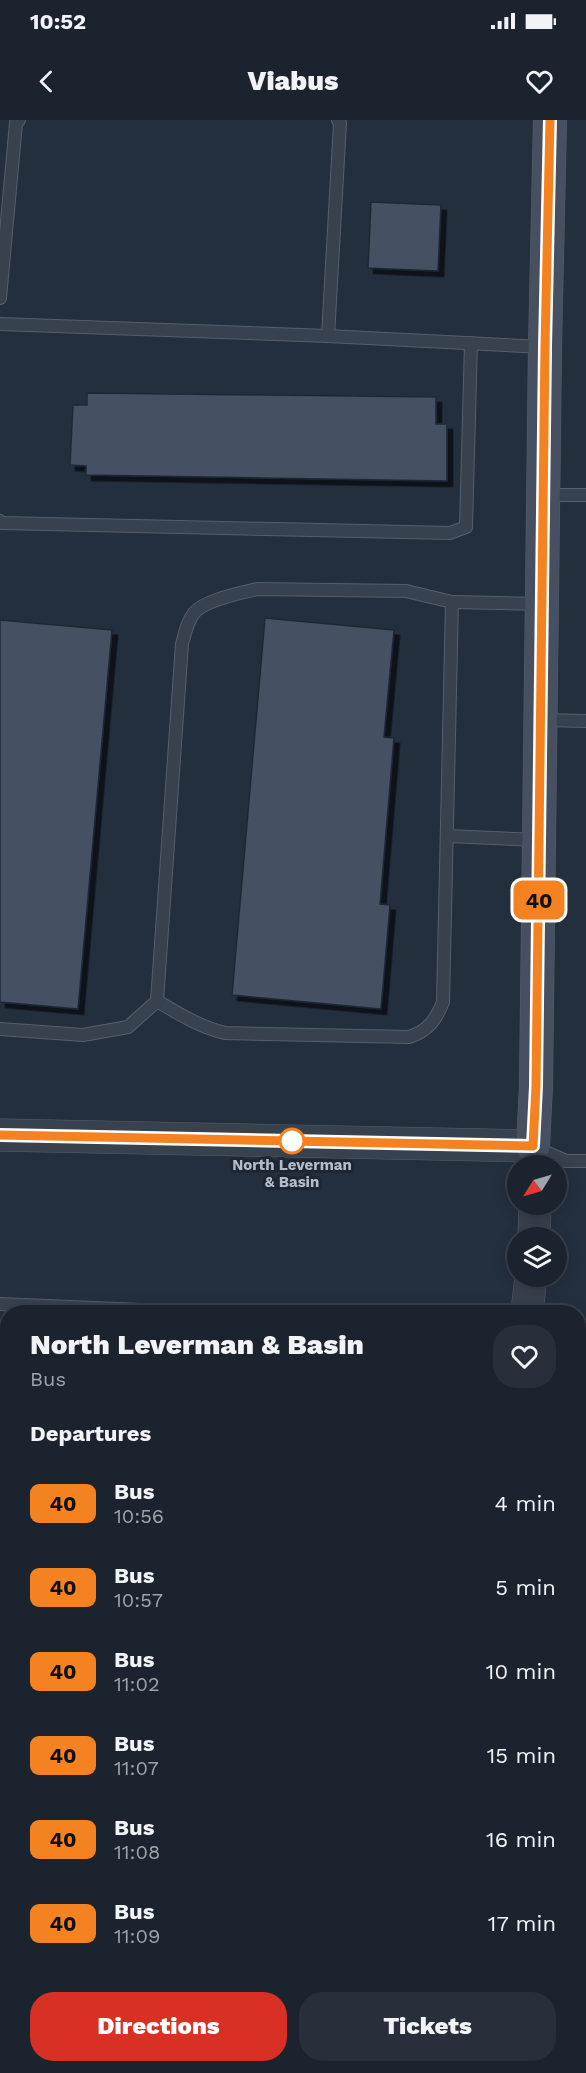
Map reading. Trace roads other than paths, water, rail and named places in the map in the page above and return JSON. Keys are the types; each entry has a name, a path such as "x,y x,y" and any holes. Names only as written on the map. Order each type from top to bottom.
{"main road":[{"path":"533,1155 536,1086 550,120"}],"street":[{"path":"0,1135 508,1155"},
{"path":"528,1305 530,1287"}],"lane":[{"path":"0,298 16,123 19,120"},
{"path":"328,336 340,123 338,120"},
{"path":"0,324 328,336 545,347"},
{"path":"0,520 2,523 450,533 466,527 471,343"},
{"path":"544,495 586,495"},
{"path":"0,1029 84,1035 128,1027 157,1001 182,644 187,626 196,611 217,600 256,589 406,591 452,602 543,604"},
{"path":"157,1001 191,1021 225,1033 409,1037 427,1029 436,1018 443,1002 452,602"},
{"path":"541,720 586,721"},
{"path":"447,836 540,840"},
{"path":"567,1161 586,1161"},
{"path":"0,1304 24,1305"}],"place":[{"name":"North Leverman & Basin","path":"292,1141"}]}
